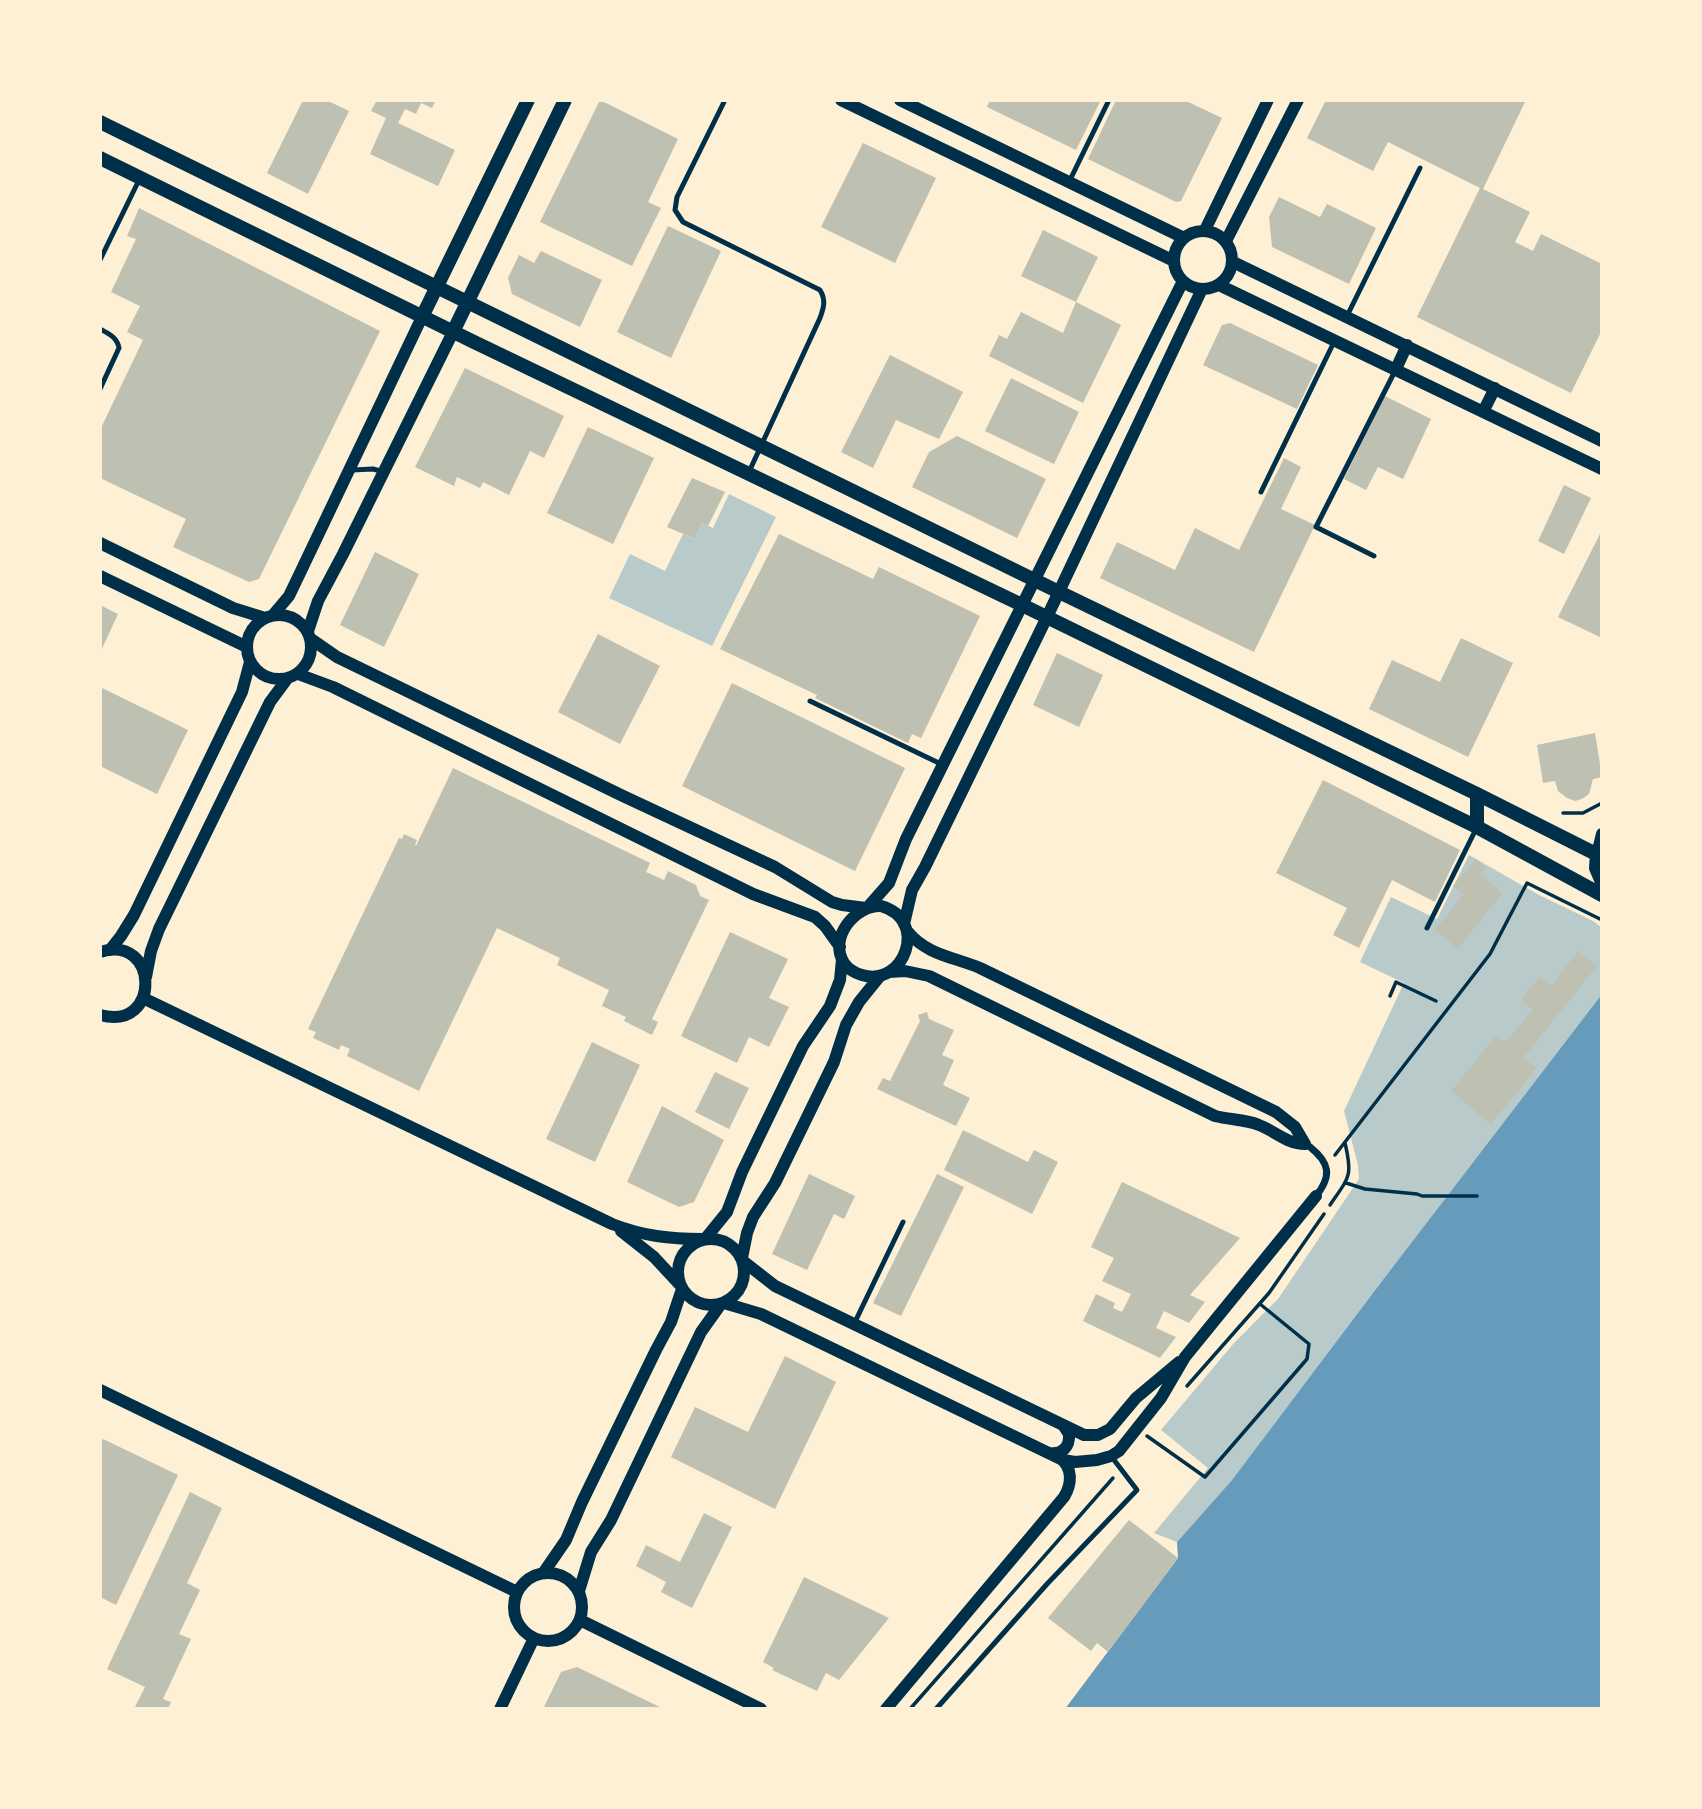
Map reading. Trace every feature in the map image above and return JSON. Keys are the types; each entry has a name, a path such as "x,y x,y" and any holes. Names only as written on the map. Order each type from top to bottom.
{"main road":[{"path":"422,317 528,100"},
{"path":"453,332 565,100"},
{"path":"100,122 1477,794 1599,856 1596,868 1602,882"},
{"path":"100,158 422,317 1477,827 1602,895"},
{"path":"1477,794 1477,827"}],"street":[{"path":"841,100 1174,261"},
{"path":"900,100 1184,237"},
{"path":"1205,230 1269,100"},
{"path":"1226,241 1298,100"},
{"path":"1205,230 1220,235 1226,241 1233,262 1226,279 1211,289 1202,289 1183,281 1174,261 1178,244 1184,237 1205,230"},
{"path":"1233,262 1602,441"},
{"path":"544,1572 566,1540 671,1322 681,1287 678,1272 681,1257 690,1246 704,1239 727,1212 742,1172 803,1046 830,1006 840,980 842,934 849,922 887,887 893,877 904,844 1183,281"},
{"path":"1219,285 1483,412 1600,464"},
{"path":"742,1259 753,1217 775,1183 834,1062 846,1025 859,1002 903,958 908,941 906,928 913,887 1059,592 1202,289"},
{"path":"1335,340 1347,316"},
{"path":"105,951 121,936 140,902 242,692 250,662 247,647 252,630 289,596 422,317"},
{"path":"100,1016 121,1017 138,1007 143,998 151,951 159,929 270,702 310,659 312,649 309,635 318,601 344,554 453,332"},
{"path":"1396,369 1407,345"},
{"path":"1483,412 1495,388"},
{"path":"100,543 233,608 269,617 283,615 293,618 301,623 309,635 337,657 775,867 830,901 842,905 866,908 881,906 890,909 899,916 921,946 932,952 980,968 1286,1118 1327,1167 1322,1188 1185,1357 1161,1398 1122,1447 1111,1456 1097,1460 1075,1462 1054,1456"},
{"path":"100,576 247,647"},
{"path":"250,662 266,677 276,680 292,676 333,687 753,894 810,915 825,926 846,966 857,973 866,976 900,970 929,976 1216,1116 1259,1125 1294,1143 1308,1145"},
{"path":"1599,856 1602,834"},
{"path":"105,951 119,950 137,959 146,977"},
{"path":"143,998 612,1224 666,1239 716,1238 736,1248 745,1268 743,1282 736,1294 722,1303 696,1340 611,1520 591,1552 579,1591"},
{"path":"1229,1118 1236,1113 1240,1105 1239,1094"},
{"path":"612,1224 654,1257 696,1302 711,1305 722,1303 761,1314 1066,1464 1070,1486 1065,1497 886,1709"},
{"path":"742,1259 770,1283 1084,1434 1102,1433 1112,1426 1136,1398 1185,1357"},
{"path":"100,1390 517,1592"},
{"path":"1054,1456 1068,1444 1069,1434 1063,1425"},
{"path":"544,1572 565,1576 579,1591 582,1601 580,1620 566,1636 556,1640 545,1641 525,1633 514,1613 517,1592 528,1578 544,1572"},
{"path":"580,1620 761,1709"},
{"path":"500,1709 534,1638"}],"lane":[{"path":"725,100 677,197 677,215 683,222 820,289 824,297 820,318 748,474"},
{"path":"1069,182 1109,100"},
{"path":"1347,316 1420,168"},
{"path":"100,260 140,178"},
{"path":"100,329 118,341 118,348 100,389"},
{"path":"1261,492 1335,340"},
{"path":"1374,556 1316,527 1396,369"},
{"path":"349,471 373,469 384,472"},
{"path":"810,701 943,765"},
{"path":"1427,928 1477,827"},
{"path":"854,1324 903,1222"},
{"path":"936,1709 1047,1584 1137,1490 1111,1456"}],"path":[{"path":"1563,813 1583,813 1602,803"},
{"path":"1345,1143 1490,954 1527,883 1602,920"},
{"path":"1390,996 1396,982 1436,1001"},
{"path":"1346,1182 1365,1189 1422,1196 1477,1196"},
{"path":"1144,1435 1205,1478 1307,1359 1309,1344 1260,1304"}],"shaded area":[{"path":"729,494 776,517 712,646 609,598 630,554 665,571 683,534 695,539 702,523 713,528"},
{"path":"1469,855 1602,928 1602,994 1232,1480 1177,1542 1154,1533 1208,1468 1161,1430 1234,1343 1278,1299 1359,1179 1344,1111 1404,983 1360,962 1391,897 1437,919"}],"water":[{"path":"1602,994 1602,1709 1065,1709 1178,1558 1177,1542 1232,1480"}],"building":[{"path":"303,100 326,100 349,111 308,194 267,173"},
{"path":"377,100 436,100 432,108 421,103 416,114 405,109 398,123 455,150 438,186 370,154 386,118 371,111"},
{"path":"600,100 678,139 648,202 661,208 632,266 540,222"},
{"path":"990,100 1101,100 1076,150 987,107"},
{"path":"1116,100 1184,100 1222,118 1181,201 1176,202 1088,159"},
{"path":"1326,100 1526,100 1483,189 1530,212 1515,242 1533,251 1541,234 1602,264 1602,330 1571,393 1417,317 1480,188 1388,142 1373,171 1307,138"},
{"path":"863,143 936,178 895,263 821,227"},
{"path":"1279,197 1320,217 1327,204 1376,228 1349,284 1272,247 1269,217"},
{"path":"139,208 380,331 259,579 249,582 173,547 186,519 100,478 100,430 143,340 127,332 140,306 111,292 136,239 127,236"},
{"path":"668,226 721,251 671,358 617,332"},
{"path":"1043,230 1098,257 1076,302 1021,276"},
{"path":"541,251 602,280 580,327 512,294 508,278 519,255 534,263"},
{"path":"1076,302 1121,325 1083,403 989,356 999,335 1007,339 1021,312 1063,333"},
{"path":"1230,323 1318,365 1297,409 1203,365 1222,325"},
{"path":"890,355 963,392 939,439 896,420 873,468 841,452"},
{"path":"465,368 564,416 544,458 530,451 509,495 483,482 480,488 457,477 454,486 415,467"},
{"path":"1011,378 1079,412 1054,464 985,431"},
{"path":"1385,396 1431,419 1403,479 1378,467 1366,490 1344,479"},
{"path":"588,427 654,458 613,544 547,513"},
{"path":"957,436 1046,479 1017,538 912,487 929,452"},
{"path":"1284,458 1301,467 1281,509 1315,525 1254,652 1100,578 1117,542 1175,570 1195,528 1239,550"},
{"path":"692,478 725,492 708,526 702,523 695,539 667,527"},
{"path":"1564,485 1591,498 1564,554 1538,541"},
{"path":"1602,530 1602,638 1558,617"},
{"path":"779,534 873,579 879,567 980,616 921,738 912,734 908,743 815,698 817,695 720,649"},
{"path":"375,552 419,574 384,647 340,625"},
{"path":"100,605 118,614 100,653"},
{"path":"598,634 660,666 620,744 558,712"},
{"path":"1461,638 1513,663 1468,757 1369,709 1392,660 1440,682"},
{"path":"1057,653 1103,675 1079,727 1033,705"},
{"path":"732,683 905,768 855,871 682,786"},
{"path":"100,687 188,730 157,794 100,766"},
{"path":"1595,733 1602,777 1593,779 1589,794 1575,801 1558,791 1555,781 1543,783 1537,745"},
{"path":"453,768 650,863 646,872 664,880 668,871 696,885 700,896 709,900 652,1019 658,1022 652,1035 624,1021 626,1017 602,1006 609,990 557,965 560,958 497,928 419,1091 347,1056 350,1049 341,1045 339,1050 313,1038 316,1032 308,1029 399,838 402,839 404,834 417,840 416,846"},
{"path":"1323,780 1460,850 1435,902 1392,880 1359,948 1333,935 1347,908 1276,873"},
{"path":"1476,859 1485,867 1480,874 1502,893 1458,949 1435,930 1463,895 1453,886"},
{"path":"730,932 788,959 769,998 789,1007 769,1047 749,1037 737,1063 681,1036"},
{"path":"1578,951 1597,966 1523,1058 1537,1068 1491,1124 1451,1091 1496,1036 1505,1042 1533,1010 1521,1000 1539,977 1551,986"},
{"path":"927,1012 929,1019 954,1030 942,1055 954,1060 943,1085 970,1098 956,1126 877,1089 883,1078 890,1081 920,1021 918,1015"},
{"path":"592,1042 640,1065 595,1162 546,1139"},
{"path":"715,1072 749,1088 729,1129 695,1112"},
{"path":"662,1106 724,1140 694,1202 679,1207 627,1182"},
{"path":"963,1130 1028,1162 1034,1150 1058,1162 1032,1214 944,1170"},
{"path":"809,1174 855,1196 844,1219 834,1214 807,1270 772,1254"},
{"path":"937,1174 964,1187 901,1316 873,1303"},
{"path":"1122,1182 1240,1238 1190,1295 1205,1302 1189,1323 1164,1311 1156,1328 1176,1337 1160,1358 1083,1321 1096,1294 1115,1303 1113,1308 1122,1312 1131,1294 1102,1281 1114,1258 1091,1247"},
{"path":"785,1356 836,1382 775,1509 671,1457 695,1407 748,1432"},
{"path":"103,1439 178,1475 116,1605 100,1597 100,1447"},
{"path":"190,1492 222,1508 187,1583 200,1590 179,1634 191,1639 163,1699 171,1702 168,1709 134,1709 145,1687 107,1669"},
{"path":"704,1513 732,1527 692,1608 661,1592 666,1582 636,1566 646,1545 680,1562"},
{"path":"1129,1520 1178,1558 1108,1652 1097,1643 1091,1651 1048,1618"},
{"path":"804,1577 889,1618 839,1680 826,1673 817,1691 772,1670 774,1668 763,1662"},
{"path":"577,1667 664,1709 543,1709 561,1672"}]}
